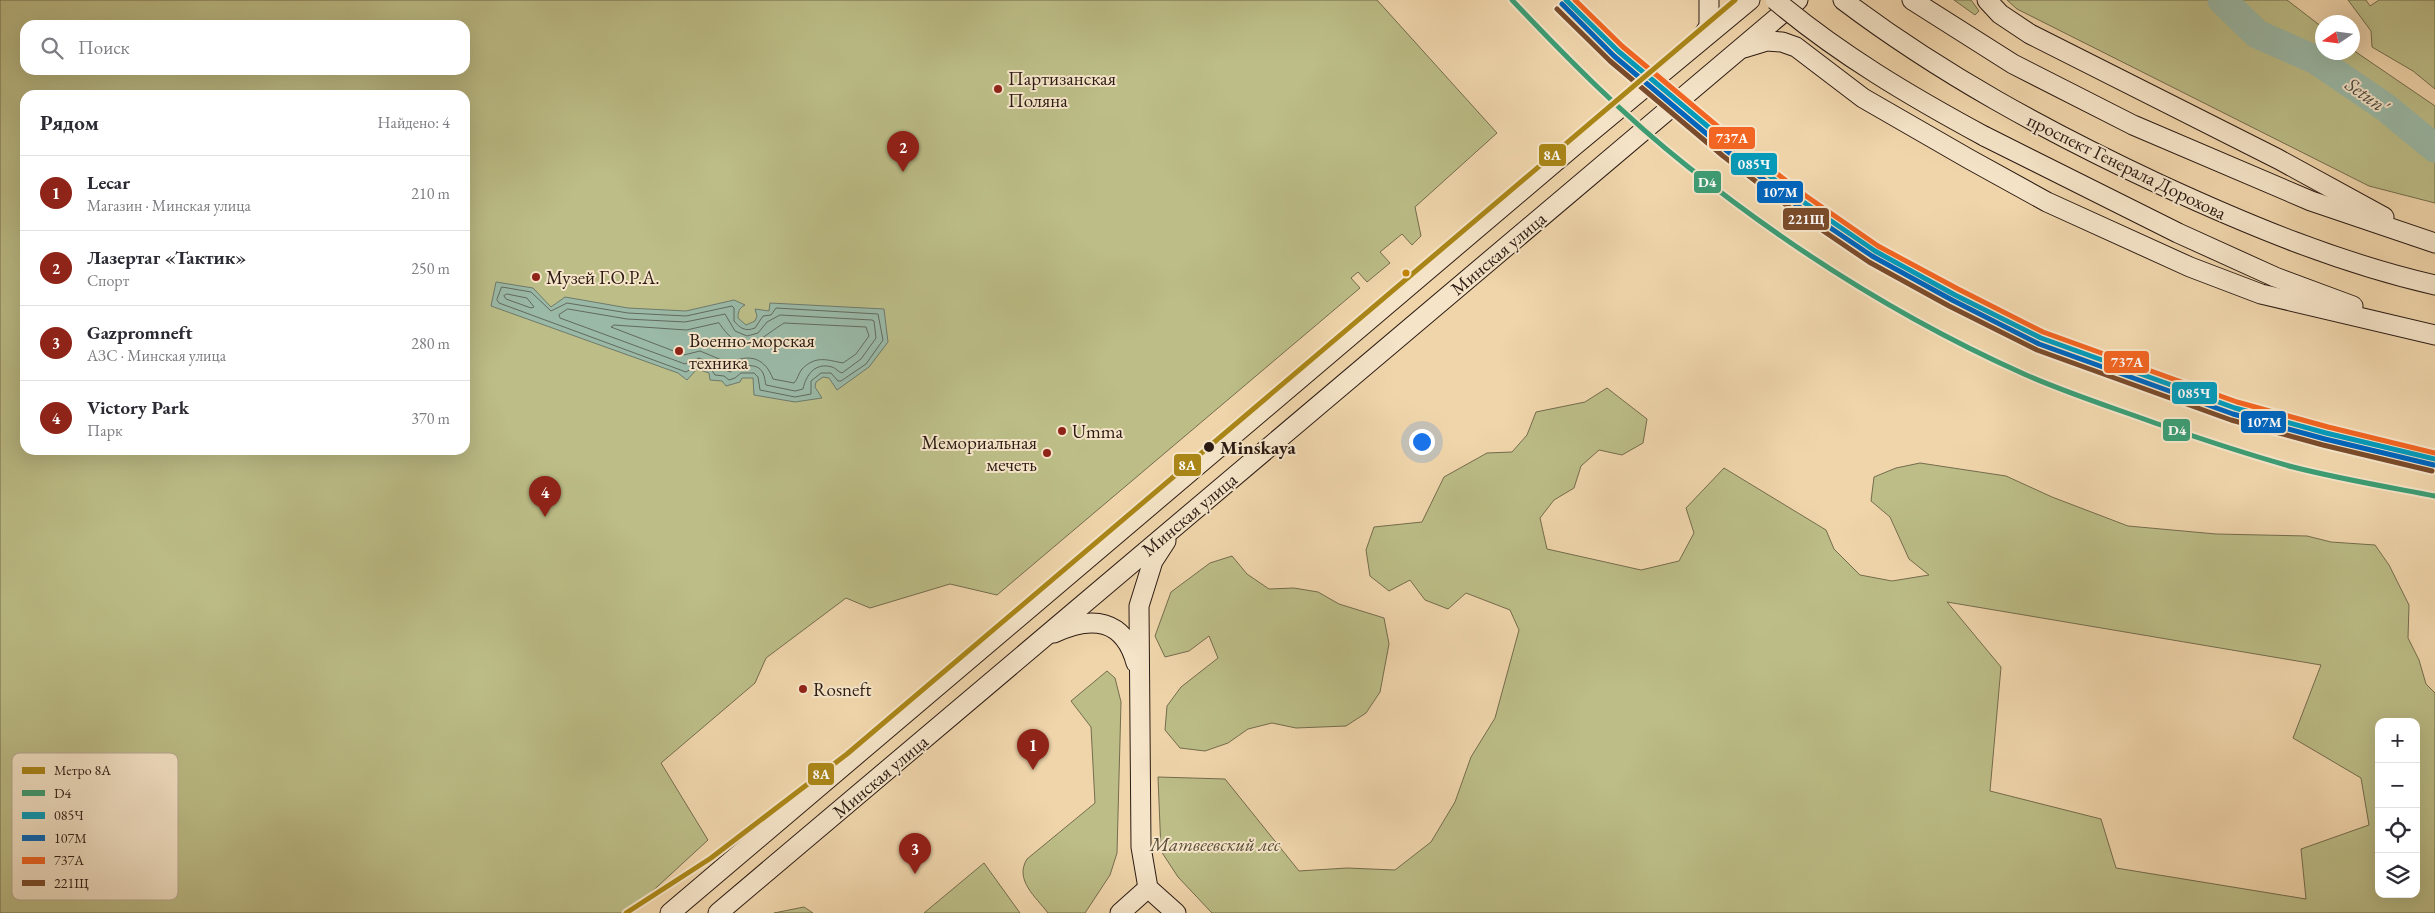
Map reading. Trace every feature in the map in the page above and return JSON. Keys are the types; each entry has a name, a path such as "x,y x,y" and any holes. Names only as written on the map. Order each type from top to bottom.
{"main road":[{"path":"1698,42 1709,26 1709,0"},
{"name":"Минская улица","path":"670,913 1606,118 1750,0"},
{"path":"1775,0 1830,43 1880,77 1984,136 2178,233 2275,276 2402,328"},
{"name":"Минская улица","path":"718,913 1798,0"},
{"name":"проспект Генерала Дорохова","path":"1843,0 1934,64 2074,144 2250,225 2297,243 2377,269 2435,285"},
{"name":"проспект Генерала Дорохова","path":"1912,0 2014,64 2133,125 2311,202 2432,242"},
{"path":"1987,0 2000,14 2030,34 2278,159 2432,242"},
{"path":"1736,51 1752,44 1767,41 1790,44 1863,98 2047,202 2190,267 2261,294 2402,328 2435,334"},
{"path":"1176,525 1153,561 1139,606 1138,672 1141,847 1148,888 1176,913"},
{"path":"1040,640 1062,630 1082,624 1098,622 1122,634 1132,648 1138,672"},
{"path":"1120,913 1148,888"}],"green space":[{"path":"0,0 1377,0 1497,133 1415,207 1421,236 1412,245 1402,234 1380,252 1390,263 1367,282 1358,272 1351,278 1360,288 997,595 950,584 870,608 846,598 766,658 755,683 661,763 708,840 645,898 624,913 0,913"},
{"path":"1954,0 1971,0 1979,11 1975,15"},
{"path":"2007,0 2287,0 2315,22 2315,60 2360,60 2360,55 2435,106 2435,203 2369,186 2017,9"},
{"path":"2348,0 2366,0 2370,6 2379,0 2435,0 2435,89 2413,71 2372,47 2371,31"},
{"name":"Матвеевский лес","path":"1607,388 1647,419 1643,443 1622,455 1599,450 1581,466 1574,488 1554,500 1540,518 1547,549 1641,570 1679,561 1694,533 1686,508 1724,468 1826,530 1834,549 1860,575 1892,581 1929,575 1909,559 1890,517 1871,501 1874,477 1896,468 1920,463 2006,476 2052,497 2128,526 2216,534 2307,536 2331,542 2375,545 2389,565 2409,605 2408,638 2419,660 2426,684 2435,693 2435,913 1212,913 1178,877 1161,851 1158,777 1225,779 1299,871 1347,868 1395,870 1431,842 1455,802 1471,757 1495,718 1519,630 1510,610 1466,593 1448,609 1425,600 1410,580 1389,591 1370,576 1366,550 1374,527 1422,522 1444,477 1487,453 1512,452 1527,435 1536,412 1585,402","holes":["1947,602 2321,665 2293,738 2361,778 2369,825 2301,849 2306,899 2116,868 2101,819 1990,791 2001,667"]},
{"path":"1232,556 1247,574 1269,589 1294,588 1318,592 1339,604 1384,618 1389,644 1380,692 1366,713 1346,726 1296,728 1272,723 1248,729 1228,743 1205,751 1180,748 1165,730 1167,706 1181,687 1218,658 1209,636 1189,651 1165,657 1155,636 1171,592 1210,563"},
{"path":"1107,671 1115,678 1121,702 1117,853 1110,875 1085,913 1048,913 1028,888 1023,874 1024,867 1027,859 1095,803 1091,727 1071,701"},
{"path":"984,863 1020,913 924,913"},
{"path":"804,907 813,913 774,913"}],"water":[{"path":"496,282 533,288 551,307 565,297 628,308 686,311 734,300 745,305 739,310 738,318 746,325 755,321 757,316 755,309 769,311 770,303 884,309 888,342 869,367 837,390 829,378 823,377 816,382 815,387 822,398 795,402 754,395 753,378 742,378 740,382 726,386 722,381 710,380 709,373 697,369 687,380 678,373 491,306"}],"waterway":[{"name":"Setun'","path":"2222,0 2257,34 2316,60 2385,107 2435,148"}],"metro line":[{"name":"8А","path":"626,913 711,858 847,754 1735,0"}],"transit line":[{"name":"D4","path":"1512,0 1596,86 1664,147 1726,197 1849,281 1935,330 2040,381 2206,441 2311,471 2435,496"},
{"name":"085Ч","path":"1566,0 1618,51 1731,146 1802,201 1875,251 1955,295 2041,338 2235,408 2326,433 2435,459"},
{"name":"737А","path":"1575,0 1622,46 1735,141 1806,196 1878,246 1958,289 2043,332 2237,402 2328,427 2435,453"},
{"name":"107М","path":"1562,4 1614,56 1727,151 1798,206 1872,256 1952,300 2039,344 2233,414 2325,439 2434,465"},
{"name":"221Щ","path":"1557,9 1610,61 1723,156 1794,211 1869,262 1949,306 2037,350 2231,420 2323,445 2432,471"}],"place":[{"name":"Партизанская Поляна","path":"998,89"},
{"name":"Лазертаг «Тактик»","path":"903,172"},
{"name":"Музей Г.О.Р.А.","path":"536,277"},
{"name":"Военно-морская техника","path":"679,351"},
{"name":"Umma","path":"1062,431"},
{"name":"Minskaya","path":"1209,447"},
{"name":"Мемориальная мечеть","path":"1047,453"},
{"name":"Victory Park","path":"545,517"},
{"name":"Rosneft","path":"803,689"},
{"name":"Lecar","path":"1033,770"},
{"name":"Gazpromneft","path":"915,874"}]}
